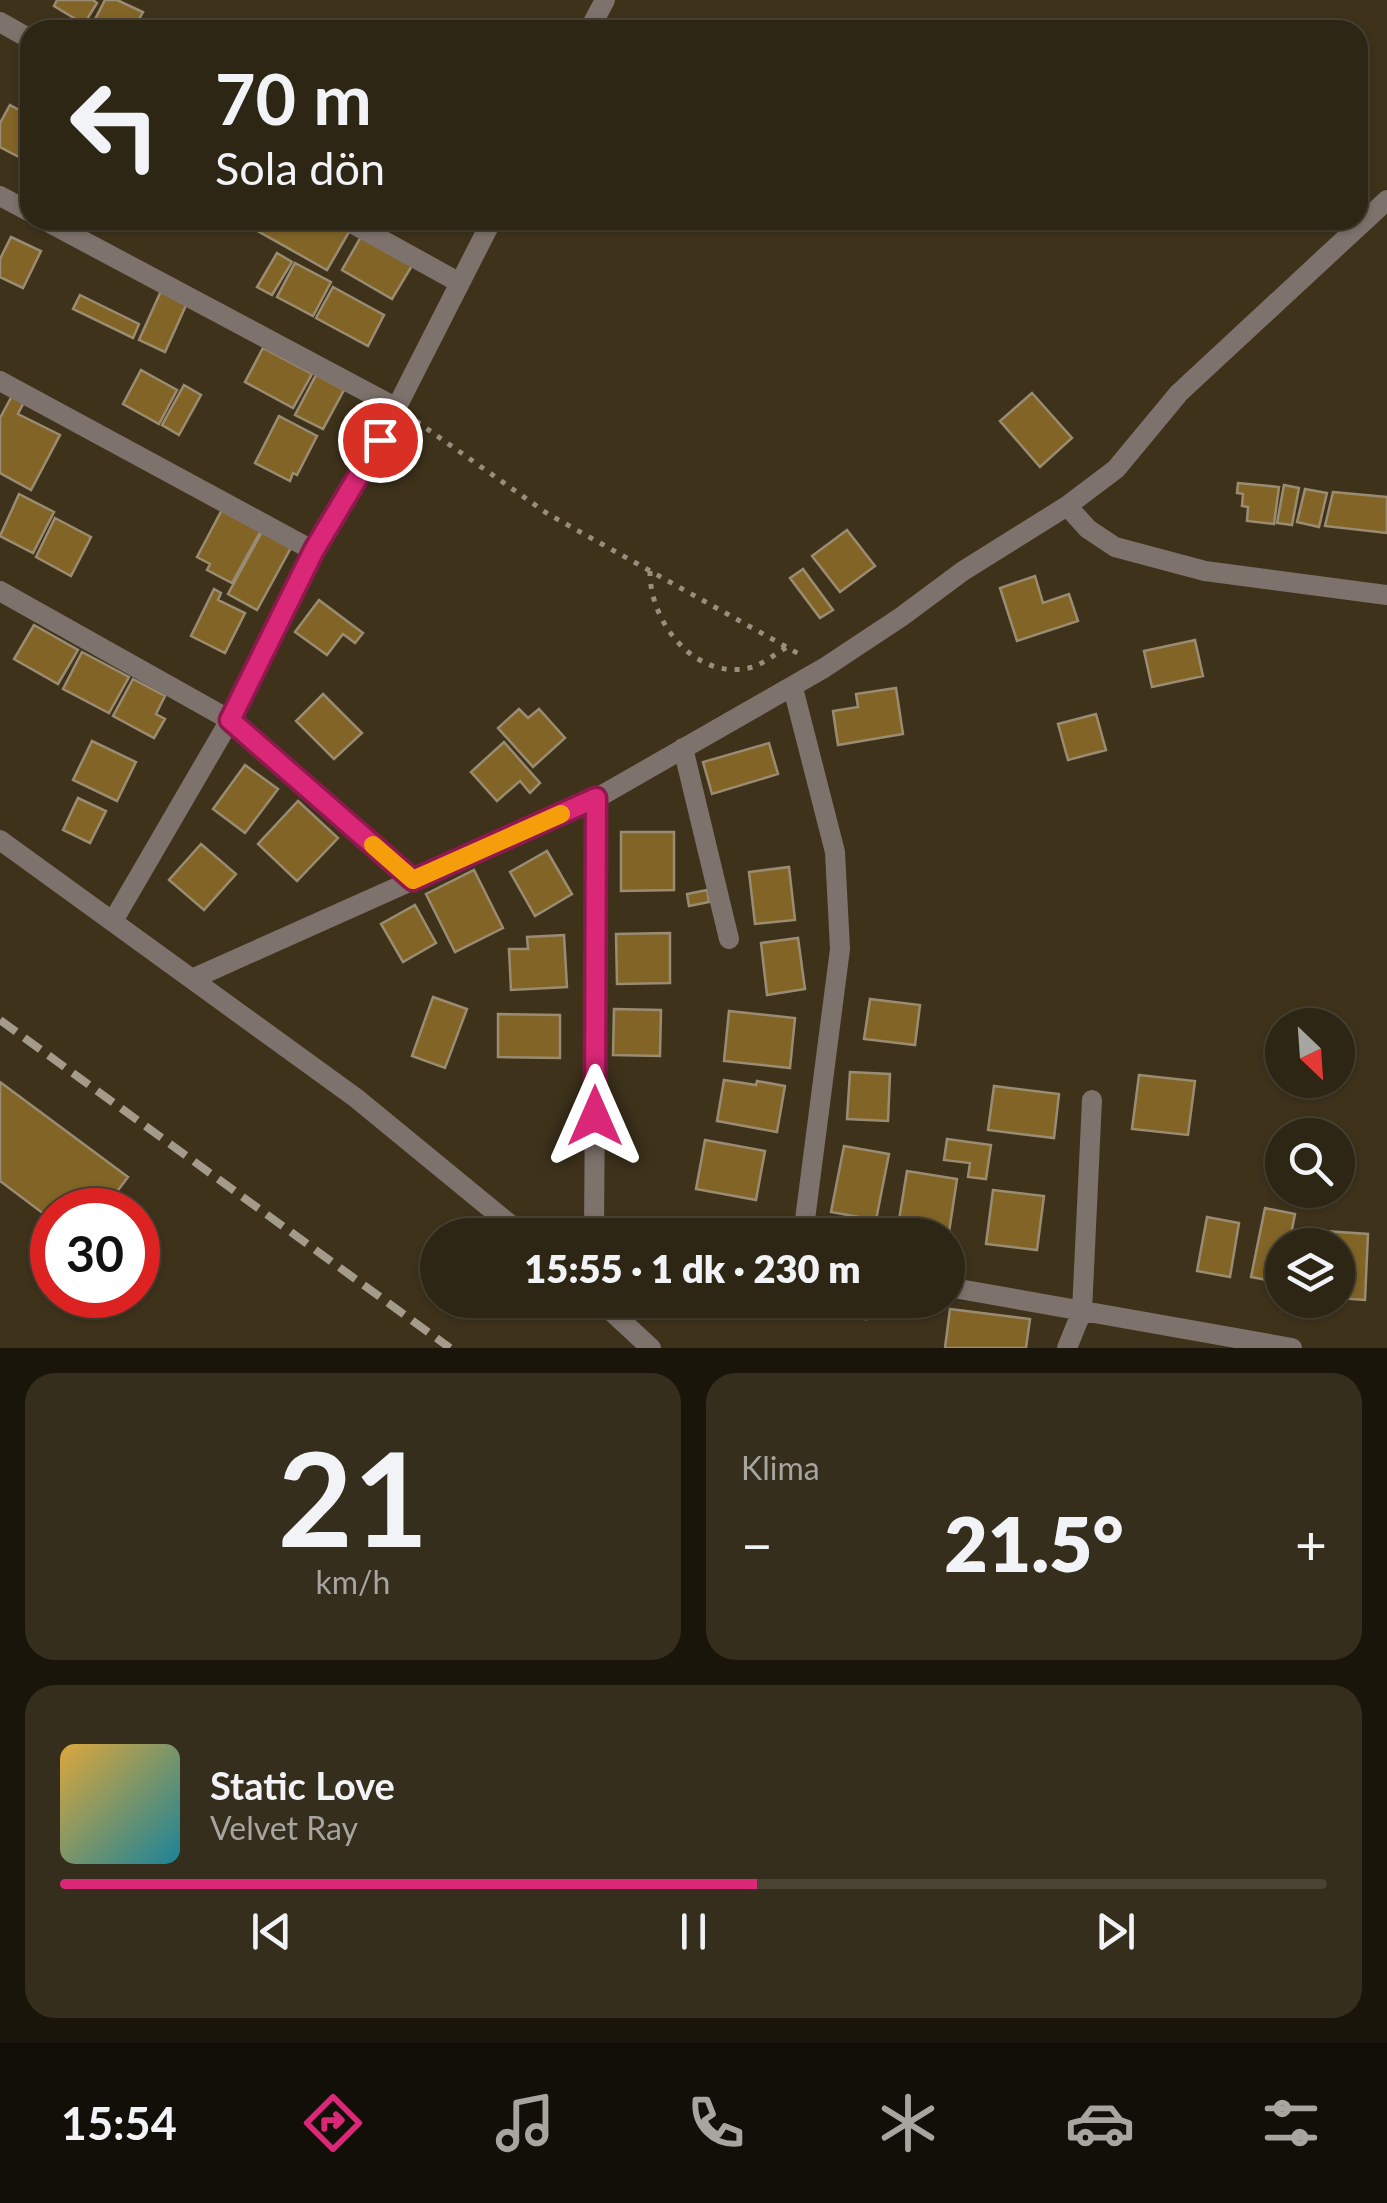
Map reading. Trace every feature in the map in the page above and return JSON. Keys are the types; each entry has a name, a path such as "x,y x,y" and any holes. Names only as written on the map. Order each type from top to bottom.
{"street":[{"path":"1368,218 1387,200"},
{"path":"63,230 396,408"},
{"path":"364,230 460,284"},
{"path":"112,921 230,720 314,550 396,408 487,230"},
{"path":"192,979 596,798 793,688 901,617 963,570 1067,506 1116,469 1179,393 1355,230"},
{"path":"0,381 314,550"},
{"path":"1067,506 1088,529 1115,547 1205,571 1387,595"},
{"path":"0,590 230,720 413,880"},
{"path":"793,688 835,852 840,950 805,1218"},
{"path":"683,748 728,939"},
{"path":"595,1218 596,798"},
{"path":"0,840 356,1098 501,1218"},
{"path":"1067,1348 1082,1311 1092,1100"},
{"path":"965,1290 1292,1348"},
{"path":"618,1318 651,1348"}],"path":[{"path":"396,408 548,514 824,668"},
{"path":"650,571 652,592 668,631 695,657 738,668 754,666 788,647"}],"building":[{"path":"57,0 97,3 86,20 77,20 54,6"},
{"path":"105,0 117,0 143,12 139,20 95,20"},
{"path":"10,105 20,110 20,157 0,147 0,123"},
{"path":"256,230 349,232 327,270"},
{"path":"362,235 413,264 392,299 342,270"},
{"path":"11,237 41,251 23,288 0,277 0,259"},
{"path":"277,253 292,262 272,295 257,287"},
{"path":"295,263 331,282 313,316 277,297"},
{"path":"333,287 384,315 368,346 316,318"},
{"path":"161,291 187,303 165,352 139,340"},
{"path":"80,295 139,324 133,338 73,309"},
{"path":"263,348 312,374 293,408 245,382"},
{"path":"141,370 177,390 159,424 123,404"},
{"path":"316,375 344,390 323,429 295,415"},
{"path":"184,385 201,395 179,435 162,425"},
{"path":"1032,393 1072,438 1040,467 1000,421"},
{"path":"13,394 25,400 18,414 60,435 31,490 0,473 0,418"},
{"path":"279,416 317,436 290,481 255,463"},
{"path":"1238,483 1279,487 1274,524 1247,521 1248,507 1242,506 1243,494 1237,493"},
{"path":"1284,485 1299,488 1292,525 1277,523"},
{"path":"1305,489 1327,493 1319,527 1297,522"},
{"path":"1333,492 1387,497 1387,533 1325,526"},
{"path":"19,494 54,512 33,553 0,536"},
{"path":"225,504 264,525 232,583 207,570 210,564 197,557"},
{"path":"55,518 91,537 71,576 36,557"},
{"path":"264,528 293,544 257,610 228,594"},
{"path":"847,530 875,566 840,592 812,556"},
{"path":"803,569 833,610 820,618 790,578"},
{"path":"1035,576 1043,603 1069,594 1078,621 1017,641 1000,588"},
{"path":"214,589 221,593 218,600 245,613 225,653 191,636"},
{"path":"319,600 363,633 355,643 343,634 327,655 295,632"},
{"path":"34,625 78,650 58,684 14,659"},
{"path":"1195,640 1203,676 1152,687 1144,651"},
{"path":"82,652 129,677 109,713 63,689"},
{"path":"133,679 165,696 156,714 165,719 154,738 113,716"},
{"path":"896,688 903,734 838,745 833,711 858,707 856,694"},
{"path":"323,694 362,733 334,759 296,721"},
{"path":"519,709 528,718 539,709 565,738 533,767 498,728"},
{"path":"1096,714 1106,750 1068,760 1058,724"},
{"path":"92,741 136,762 117,801 73,780"},
{"path":"504,742 540,783 530,793 520,781 497,801 471,772"},
{"path":"769,743 778,774 712,794 703,762"},
{"path":"245,765 278,789 245,833 213,809"},
{"path":"78,798 106,811 90,843 63,830"},
{"path":"298,801 338,838 297,881 258,844"},
{"path":"621,832 674,832 674,890 621,891"},
{"path":"201,844 236,874 204,910 169,880"},
{"path":"547,851 572,894 535,916 510,872"},
{"path":"789,867 795,920 755,924 749,872"},
{"path":"474,870 503,928 455,952 426,894"},
{"path":"707,890 709,902 689,906 687,894"},
{"path":"415,905 436,943 403,962 381,924"},
{"path":"670,933 670,983 617,984 616,934"},
{"path":"564,935 567,987 511,990 509,949 528,949 527,937"},
{"path":"798,938 805,989 767,995 761,943"},
{"path":"433,997 467,1009 445,1068 412,1056"},
{"path":"870,999 920,1005 915,1045 864,1039"},
{"path":"614,1009 661,1010 660,1056 613,1055"},
{"path":"729,1011 795,1018 790,1068 724,1061"},
{"path":"498,1014 560,1015 560,1058 498,1057"},
{"path":"850,1072 890,1074 888,1121 847,1119"},
{"path":"1139,1075 1195,1081 1188,1135 1132,1129"},
{"path":"724,1080 785,1086 777,1132 717,1121"},
{"path":"0,1082 128,1177 120,1188 30,1188 30,1204 0,1181"},
{"path":"994,1086 1059,1094 1054,1138 988,1130"},
{"path":"947,1139 991,1145 986,1179 968,1177 970,1163 944,1160"},
{"path":"705,1140 765,1151 756,1200 696,1189"},
{"path":"844,1146 889,1154 876,1218 831,1212"},
{"path":"907,1171 957,1179 951,1218 899,1218"},
{"path":"993,1190 1044,1196 1037,1250 986,1244"},
{"path":"1265,1208 1295,1214 1292,1228 1265,1228 1265,1280 1251,1277"},
{"path":"1207,1217 1239,1223 1230,1277 1197,1271"},
{"path":"1355,1233 1368,1234 1365,1300 1355,1299"},
{"path":"965,1311 1030,1319 1026,1348 945,1348 949,1318 965,1318"}],"railway":[{"path":"0,1020 450,1348"}],"slow traffic":[{"path":"373,845 413,880 561,814"}],"route":[{"path":"380,440 314,550 230,720 413,880 596,798 595,1116"}]}
